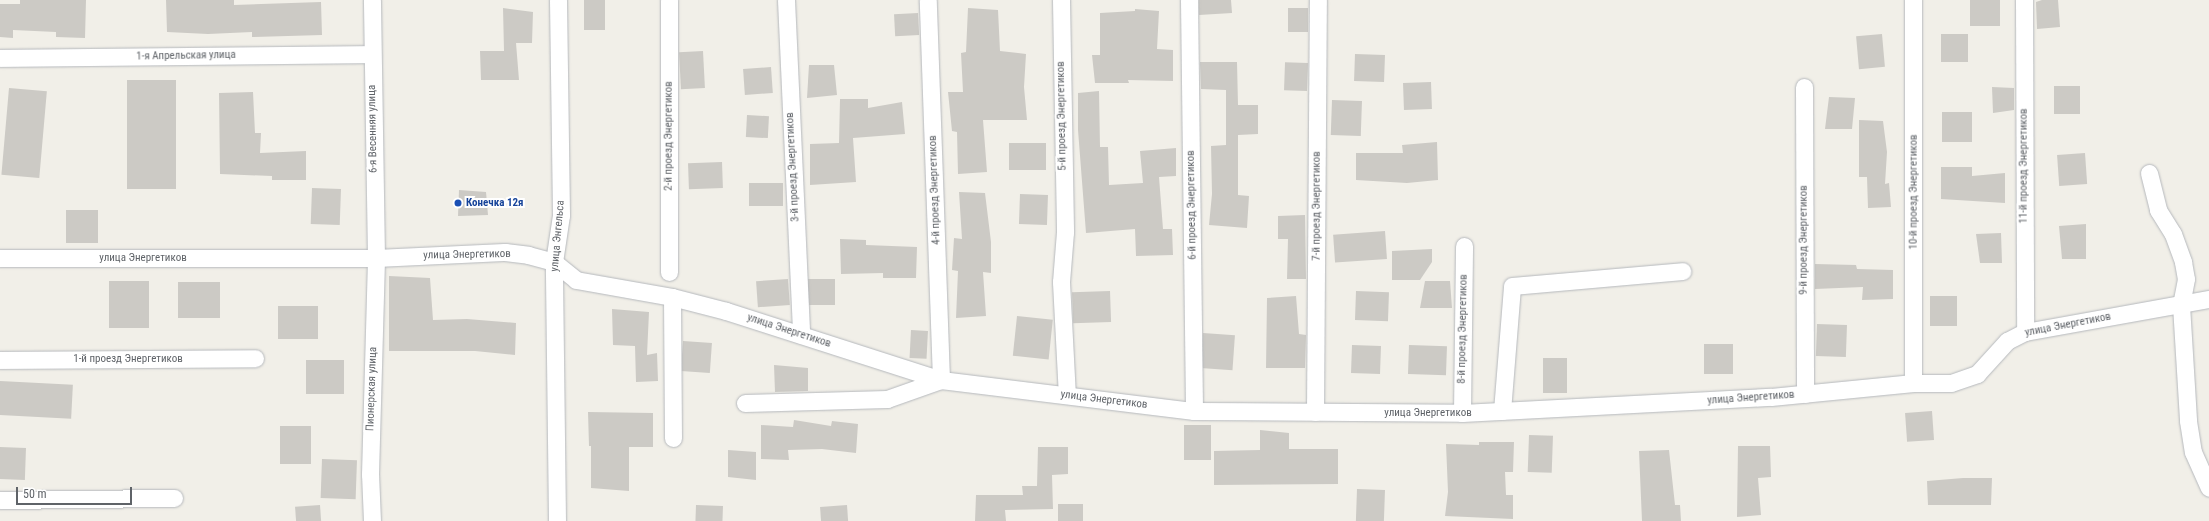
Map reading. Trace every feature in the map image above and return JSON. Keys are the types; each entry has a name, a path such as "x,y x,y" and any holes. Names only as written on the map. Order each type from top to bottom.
{"street":[{"name":"6-я Весенняя улица","path":"372,0 376,258"},
{"name":"улица Энгельса","path":"557,521 554,262 561,215 558,0"},
{"name":"2-й проезд Энергетиков","path":"669,0 669,272"},
{"name":"3-й проезд Энергетиков","path":"786,0 801,335"},
{"name":"4-й проезд Энергетиков","path":"928,0 941,380"},
{"name":"5-й проезд Энергетиков","path":"1061,0 1065,232 1061,282 1067,395"},
{"name":"6-й проезд Энергетиков","path":"1189,0 1194,411"},
{"name":"7-й проезд Энергетиков","path":"1315,412 1318,0"},
{"name":"10-й проезд Энергетиков","path":"1913,0 1913,383"},
{"name":"11-й проезд Энергетиков","path":"2024,0 2025,332"},
{"name":"1-я Апрельская улица","path":"0,58 372,54"},
{"name":"9-й проезд Энергетиков","path":"1804,87 1805,394"},
{"path":"2149,172 2158,210 2173,234 2183,262 2186,279 2181,305 2188,421 2193,452 2209,488"},
{"name":"8-й проезд Энергетиков","path":"1462,413 1464,246"},
{"name":"улица Энергетиков","path":"0,258 376,258 505,252 554,262 576,280 672,297 726,311 941,380 1194,411 1462,413 1805,394 1913,383 1951,383 1977,374 2006,341 2025,332 2209,299"},
{"name":"Пионерская улица","path":"372,521 370,474 376,258"},
{"path":"1502,411 1512,286 1682,271"},
{"path":"672,297 674,438"},
{"name":"1-й проезд Энергетиков","path":"0,360 255,358"},
{"path":"745,403 887,399 941,380"},
{"path":"0,500 174,498"}],"building":[{"path":"20,0 86,0 85,38 56,37 56,32 13,30 13,38 0,37 0,4 20,4"},
{"path":"166,0 234,0 234,5 321,2 322,35 252,37 252,32 208,34 167,32"},
{"path":"584,0 605,0 605,30 584,30"},
{"path":"1199,0 1231,0 1232,13 1199,15"},
{"path":"1970,0 2000,0 2000,26 1970,26"},
{"path":"2042,0 2058,0 2060,27 2037,29 2036,2"},
{"path":"503,8 533,12 532,43 516,43 519,80 481,80 480,51 504,51"},
{"path":"968,8 998,10 1000,51 1026,54 1024,87 1027,120 983,120 987,172 958,174 957,132 952,131 948,92 963,92 961,53 966,52"},
{"path":"1288,8 1308,8 1308,32 1288,32"},
{"path":"1135,9 1159,11 1157,49 1173,50 1173,81 1128,80 1129,83 1095,83 1092,55 1100,55 1100,13 1135,11"},
{"path":"918,13 919,35 895,36 894,14"},
{"path":"1882,34 1885,67 1859,69 1856,36"},
{"path":"1941,34 1968,34 1968,62 1941,62"},
{"path":"703,51 705,88 681,89 679,52"},
{"path":"1355,54 1385,55 1384,82 1354,81"},
{"path":"1200,62 1237,62 1238,105 1258,105 1258,134 1238,135 1238,195 1249,196 1247,228 1209,225 1212,194 1211,146 1226,145 1226,90 1201,89"},
{"path":"1285,62 1308,63 1307,91 1284,90"},
{"path":"809,65 834,65 837,95 807,98"},
{"path":"771,67 773,93 745,95 743,69"},
{"path":"127,80 176,80 176,189 127,189"},
{"path":"1431,82 1432,109 1404,110 1403,83"},
{"path":"2054,86 2080,86 2080,114 2054,114"},
{"path":"1992,87 2014,88 2014,110 1993,113"},
{"path":"9,88 47,91 39,178 1,175"},
{"path":"1099,91 1100,147 1108,147 1109,185 1143,183 1140,151 1176,148 1176,176 1159,177 1163,229 1172,229 1173,255 1136,256 1135,229 1086,233 1078,130 1078,93"},
{"path":"253,92 255,133 261,133 260,153 306,151 306,180 272,180 272,176 220,174 219,93"},
{"path":"1829,97 1855,98 1852,129 1825,129"},
{"path":"840,99 868,99 868,108 902,102 905,134 853,138 856,182 810,185 810,144 839,143"},
{"path":"1332,100 1362,101 1361,136 1331,135"},
{"path":"1942,112 1972,112 1972,142 1942,142"},
{"path":"747,115 769,116 768,138 746,137"},
{"path":"1859,120 1883,121 1887,152 1885,184 1889,183 1891,207 1868,208 1867,177 1859,177"},
{"path":"1437,142 1438,180 1407,183 1356,180 1356,153 1403,153 1402,145"},
{"path":"1009,143 1046,143 1046,170 1009,170"},
{"path":"2085,153 2087,184 2059,186 2057,155"},
{"path":"722,162 723,188 689,189 688,163"},
{"path":"1941,167 1972,167 1972,176 2005,173 2005,203 1941,199"},
{"path":"749,183 783,183 783,206 749,206"},
{"path":"312,188 341,189 340,225 311,224"},
{"path":"459,190 486,192 488,215 458,216"},
{"path":"959,192 985,193 991,242 991,273 983,272 986,316 956,318 958,271 952,270 954,238 962,239"},
{"path":"1020,194 1048,195 1047,225 1019,224"},
{"path":"66,210 98,210 98,243 66,243"},
{"path":"1305,215 1306,279 1287,279 1288,239 1278,239 1278,216"},
{"path":"2086,224 2086,259 2062,259 2059,226"},
{"path":"1385,231 1387,259 1335,263 1333,235"},
{"path":"2001,233 2002,263 1980,263 1976,234"},
{"path":"840,239 866,240 866,245 917,247 916,278 883,278 883,273 841,274"},
{"path":"1432,249 1432,262 1420,280 1392,280 1392,251"},
{"path":"1815,264 1856,265 1857,269 1893,270 1893,299 1862,300 1863,287 1815,289"},
{"path":"389,276 430,278 433,320 467,319 516,323 515,355 475,351 389,351"},
{"path":"788,279 790,305 758,307 756,281"},
{"path":"808,279 835,279 835,305 808,305"},
{"path":"109,281 149,281 149,328 109,328"},
{"path":"1425,281 1450,281 1452,308 1420,308"},
{"path":"178,282 220,282 220,318 178,318"},
{"path":"1110,291 1111,322 1073,323 1072,292"},
{"path":"1356,291 1389,292 1388,321 1355,320"},
{"path":"1296,296 1299,334 1306,335 1305,368 1266,368 1267,298"},
{"path":"1930,296 1957,296 1957,326 1930,326"},
{"path":"278,306 318,306 318,339 278,339"},
{"path":"612,309 649,312 647,355 657,353 658,381 636,382 635,346 613,345"},
{"path":"1017,316 1053,320 1049,360 1013,356"},
{"path":"1817,324 1847,325 1846,357 1816,356"},
{"path":"911,330 928,331 927,359 910,358"},
{"path":"1203,333 1235,335 1232,370 1201,368"},
{"path":"683,341 712,343 710,373 681,371"},
{"path":"1704,344 1733,344 1733,374 1704,374"},
{"path":"1352,345 1381,346 1380,374 1351,373"},
{"path":"1409,345 1447,346 1446,375 1408,374"},
{"path":"1543,358 1567,358 1567,393 1543,393"},
{"path":"306,360 344,360 344,394 306,394"},
{"path":"774,365 808,368 808,391 775,392"},
{"path":"0,381 73,385 71,419 0,415"},
{"path":"1932,411 1934,440 1907,442 1905,413"},
{"path":"588,412 653,413 653,447 629,447 629,491 591,488 591,446 589,446"},
{"path":"794,420 831,426 832,421 858,424 856,453 822,449 788,450 789,460 761,459 761,425 793,427"},
{"path":"1184,425 1211,425 1211,460 1184,460"},
{"path":"280,426 311,426 311,464 280,464"},
{"path":"1260,430 1289,433 1289,449 1338,449 1338,484 1214,485 1214,451 1260,450"},
{"path":"1529,435 1553,436 1552,473 1528,472"},
{"path":"1479,442 1514,442 1513,472 1505,472 1506,495 1513,495 1513,519 1445,516 1448,492 1446,444 1479,445"},
{"path":"1738,446 1770,446 1771,477 1758,478 1761,515 1737,517"},
{"path":"0,447 26,448 25,480 0,479"},
{"path":"1038,447 1068,447 1068,474 1052,475 1053,509 1005,510 1006,521 975,521 976,495 1023,495 1022,486 1037,486"},
{"path":"728,450 756,452 756,480 728,477"},
{"path":"1669,450 1675,505 1680,505 1681,521 1642,521 1639,451"},
{"path":"322,459 357,460 356,499 321,498"},
{"path":"1963,478 1992,478 1991,505 1928,505 1927,481"},
{"path":"1357,489 1385,490 1384,521 1356,521"},
{"path":"1058,504 1083,504 1083,521 1058,521"},
{"path":"320,505 321,521 296,521 295,507"},
{"path":"696,505 723,506 722,521 695,521"},
{"path":"847,505 848,521 821,521 820,507"}],"place":[{"name":"Конечка 12я","path":"458,203"}]}
